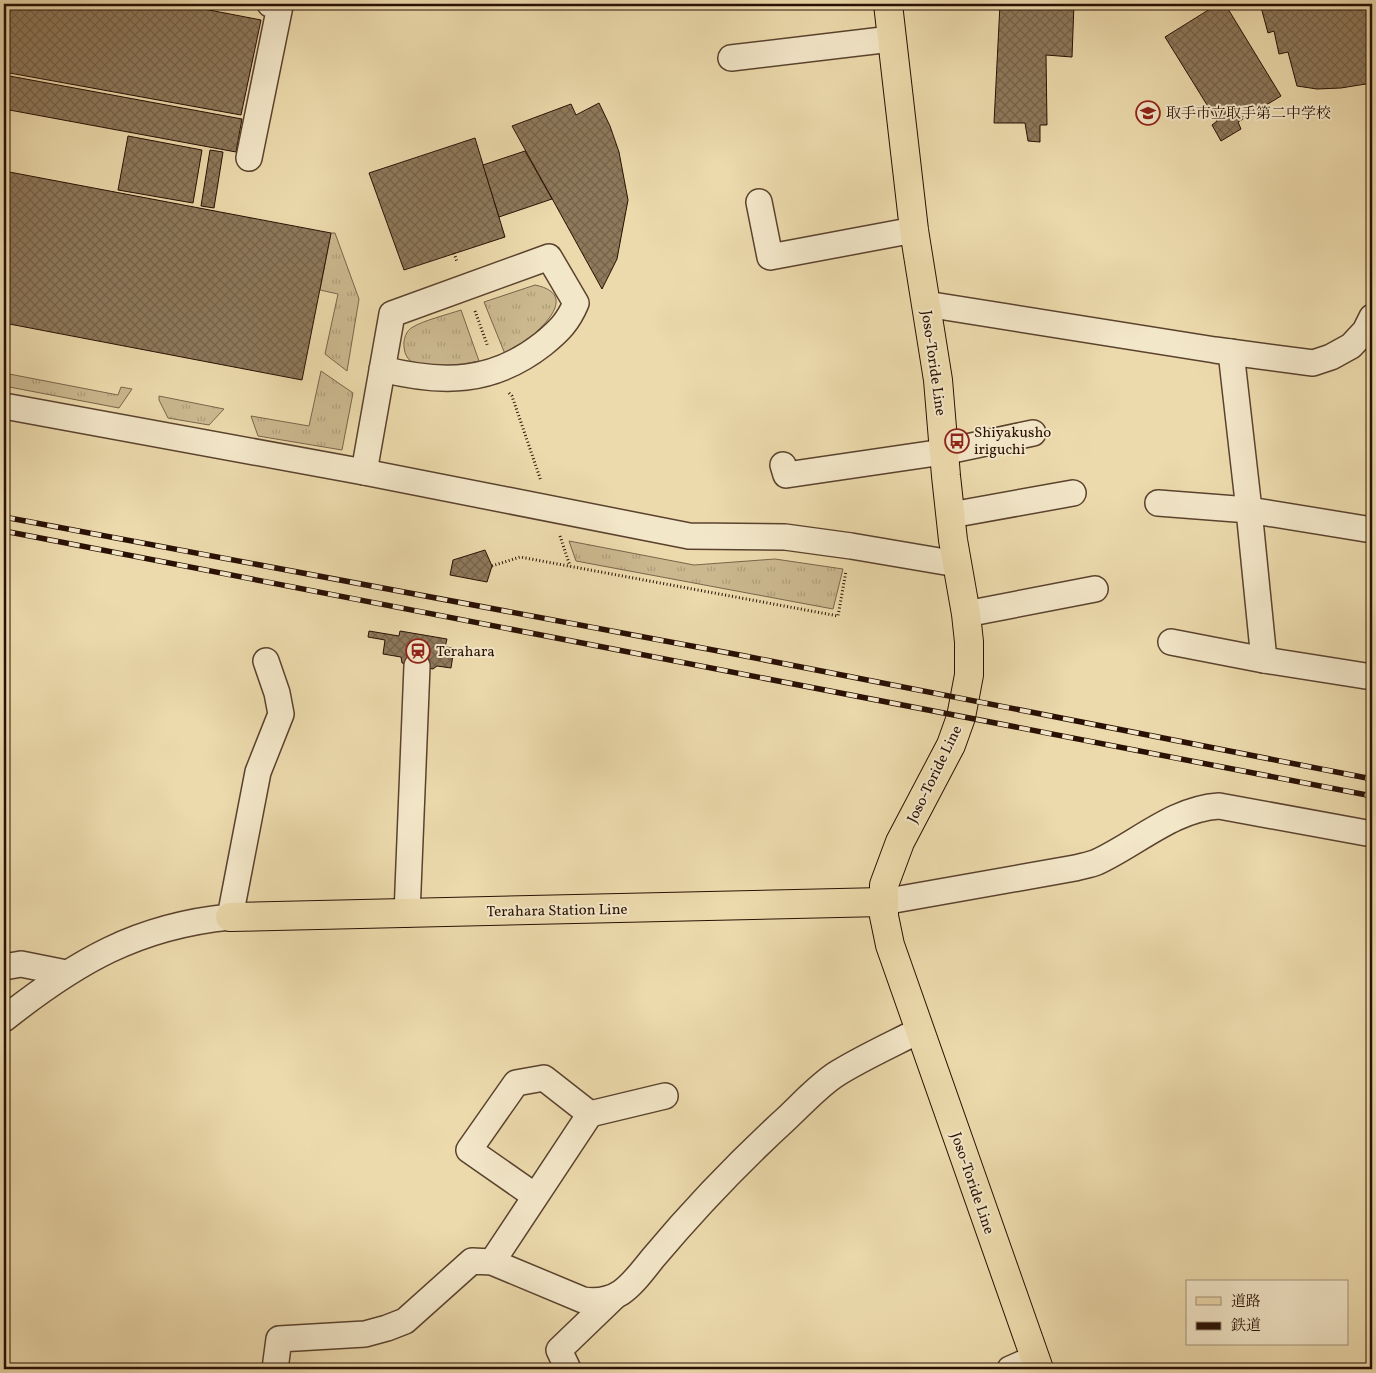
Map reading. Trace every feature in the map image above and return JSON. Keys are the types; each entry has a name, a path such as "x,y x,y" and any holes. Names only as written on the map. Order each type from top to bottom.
{"main road":[{"name":"Joso-Toride Line","path":"888,4 914,230 938,380 951,515 969,642 969,675 961,717 951,746 900,842 884,885 883,902 890,945 1037,1364"},
{"name":"Terahara Station Line","path":"230,917 883,902"}],"street":[{"path":"249,158 280,6 270,4"},
{"path":"731,58 891,39"},
{"path":"759,202 770,257 914,230"},
{"path":"364,472 382,369 392,314 549,257 576,303 571,316 560,330 534,351 497,371 474,377 443,378 413,376 382,369"},
{"path":"926,304 1313,363 1331,358 1351,346 1365,331 1372,317"},
{"path":"1231,352 1264,660"},
{"path":"4,406 364,472 689,536 785,537 957,564"},
{"path":"784,465 786,476 944,452 1032,433"},
{"path":"951,515 1074,493"},
{"path":"1158,503 1249,510 1372,530"},
{"path":"966,614 1095,589"},
{"path":"1171,642 1264,660 1372,677"},
{"path":"4,1019 66,973 108,950 137,937 202,920 230,917 258,772 281,714 277,693 266,661"},
{"path":"407,914 416,666"},
{"path":"883,902 1075,868 1096,862 1173,818 1202,807 1219,806 1372,834"},
{"path":"4,967 21,964 66,973"},
{"path":"568,1369 559,1350 613,1298 631,1285 677,1230 758,1144 837,1073 920,1030"},
{"path":"536,1196 469,1150 516,1083 544,1078 590,1114"},
{"path":"492,1262 590,1114 664,1096"},
{"path":"275,1369 279,1340 365,1334 405,1321 472,1261 492,1262 583,1300 597,1302 613,1298"},
{"path":"1010,1369 1037,1364"}],"path":[{"path":"454,254 503,387 512,396"},
{"path":"492,566 520,557 838,616 851,546"}],"green space":[{"path":"331,233 335,233 359,299 347,371 325,354 338,294 320,290"},
{"path":"535,285 550,291 556,299 555,309 538,331 505,354 484,302"},
{"path":"461,310 479,361 447,367 423,367 407,357 404,341 411,328"},
{"path":"321,371 353,393 342,450 258,436 251,416 309,426"},
{"path":"4,373 118,395 121,387 132,389 119,408 4,386"},
{"path":"159,396 224,409 209,425 168,418 159,400"},
{"path":"569,541 694,565 775,559 843,569 833,609 576,561"}],"building":[{"path":"4,4 178,4 261,20 241,115 4,72"},
{"path":"1000,4 1074,4 1072,57 1046,55 1047,125 1040,125 1040,142 1028,141 1025,123 994,123"},
{"path":"1218,4 1225,4 1281,96 1238,122 1241,129 1221,141 1212,125 1217,121 1165,37"},
{"path":"1255,4 1372,4 1372,83 1341,88 1317,89 1297,86 1288,52 1279,54 1274,31 1268,33 1261,7 1256,8"},
{"path":"4,75 242,119 236,152 4,109"},
{"path":"599,103 619,152 628,200 617,259 602,289 512,126 571,104 576,115"},
{"path":"128,136 202,150 193,203 118,190"},
{"path":"475,138 505,237 404,270 369,173"},
{"path":"210,150 223,152 214,208 201,206"},
{"path":"525,151 552,199 499,217 483,165"},
{"path":"4,171 331,233 302,380 4,323"},
{"path":"485,550 492,566 487,582 450,575 453,560"},
{"path":"369,631 399,636 400,631 447,639 445,647 454,648 451,668 437,666 433,669 402,663 401,657 383,654 385,640 368,637"}],"railway":[{"path":"4,517 745,656 1372,779"},
{"path":"4,531 1372,796"}],"place":[{"name":"取手市立取手第二中学校","path":"1148,113"},
{"name":"Shiyakusho iriguchi","path":"957,441"},
{"name":"Terahara","path":"418,651"}]}
